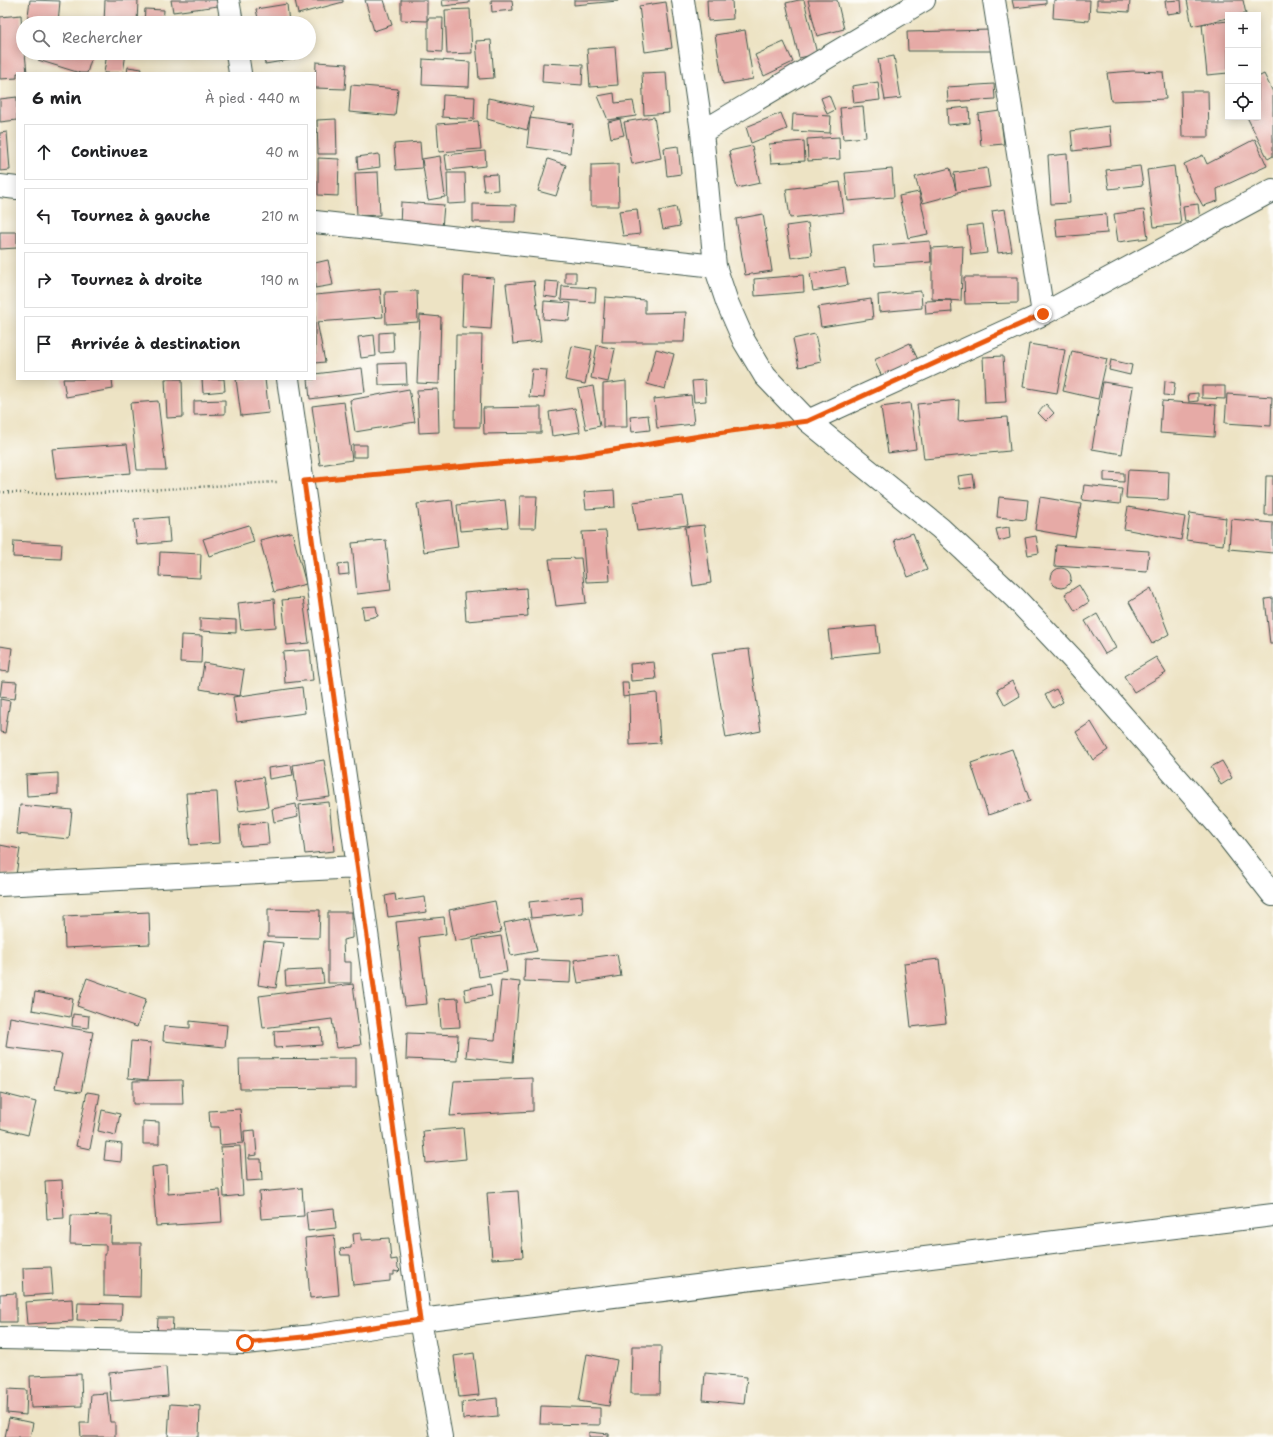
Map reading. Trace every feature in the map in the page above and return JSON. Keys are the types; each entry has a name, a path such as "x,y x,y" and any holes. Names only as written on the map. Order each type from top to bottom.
{"street":[{"path":"228,0 231,16"},
{"path":"683,0 702,132 715,266 727,302 744,341 765,376 808,421 940,528 1016,598 1086,674 1215,821 1273,895"},
{"path":"702,132 924,0"},
{"path":"994,0 1043,314"},
{"path":"238,60 240,72"},
{"path":"0,186 16,188"},
{"path":"808,421 1043,314 1273,190"},
{"path":"316,222 715,266"},
{"path":"288,380 304,481 420,1320 441,1437"},
{"path":"0,885 358,867"},
{"path":"0,1338 245,1343 313,1336 420,1320 1273,1215"}],"path":[{"path":"0,492 68,495 304,481 576,456 731,431 808,421"}],"building":[{"path":"30,0 60,1 59,16 28,16"},
{"path":"105,0 138,0 137,16 104,16"},
{"path":"171,0 217,0 218,6 173,12"},
{"path":"295,0 343,0 343,2 298,14"},
{"path":"365,0 384,0 392,25 374,31"},
{"path":"401,0 427,0 427,21 401,20"},
{"path":"442,0 469,0 469,3 443,6"},
{"path":"491,0 512,0 513,10 492,12"},
{"path":"574,0 618,0 618,1 574,5"},
{"path":"707,0 732,0 733,19 708,21"},
{"path":"804,0 817,54 799,58 786,3"},
{"path":"808,0 837,0 844,29 817,36"},
{"path":"1012,0 1046,0 1046,4 1014,8"},
{"path":"1054,0 1090,0 1089,21 1053,18"},
{"path":"1097,0 1130,0 1129,12 1097,10"},
{"path":"1181,0 1182,12 1167,14 1165,1"},
{"path":"1187,0 1243,0 1246,12 1225,12 1225,19 1192,26"},
{"path":"666,2 672,48 645,52 639,6"},
{"path":"287,4 288,16 258,16 256,9"},
{"path":"145,9 164,10 164,16 144,16"},
{"path":"470,9 472,53 447,54 445,10"},
{"path":"21,15 16,16 16,60 26,60 27,72 16,72 16,78 0,79 0,17"},
{"path":"428,18 443,18 442,52 428,51"},
{"path":"1225,21 1225,73 1207,75 1202,24"},
{"path":"745,30 753,79 723,84 715,35"},
{"path":"991,30 993,51 908,51 907,32"},
{"path":"491,40 494,78 479,79 476,41"},
{"path":"784,42 793,62 764,76 755,55"},
{"path":"615,47 618,85 590,87 587,49"},
{"path":"894,56 901,98 885,100 878,59"},
{"path":"423,59 470,62 469,87 422,85"},
{"path":"38,60 91,60 87,72 77,72"},
{"path":"106,60 125,60 123,72 104,72"},
{"path":"264,60 289,60 265,64"},
{"path":"316,62 347,64 345,89 316,88"},
{"path":"543,63 583,65 582,85 542,82"},
{"path":"128,67 142,69 141,72 127,72"},
{"path":"1133,71 1163,72 1166,99 1111,101 1107,73"},
{"path":"666,72 669,113 644,115 642,73"},
{"path":"1264,74 1273,92 1273,156 1268,159 1248,120 1261,120 1261,76"},
{"path":"878,82 880,100 854,103 852,86"},
{"path":"994,84 995,99 948,102 947,87"},
{"path":"351,85 398,89 395,116 349,112"},
{"path":"1181,91 1208,91 1209,137 1182,137"},
{"path":"614,93 615,103 633,101 636,116 608,120 598,96"},
{"path":"443,95 475,97 474,119 442,117"},
{"path":"829,95 835,110 827,114 821,98"},
{"path":"16,97 16,120 0,122 0,99"},
{"path":"488,98 533,107 527,130 487,119"},
{"path":"863,106 866,137 843,139 840,108"},
{"path":"969,107 970,123 948,125 947,109"},
{"path":"1000,111 1004,144 981,146 978,114"},
{"path":"781,113 787,129 751,143 746,127"},
{"path":"793,114 831,116 830,133 792,131"},
{"path":"654,117 661,158 632,164 624,122"},
{"path":"530,118 573,124 570,153 527,147"},
{"path":"336,119 337,154 318,154 317,120"},
{"path":"620,119 624,135 611,138 608,122"},
{"path":"478,121 481,149 439,152 437,124"},
{"path":"1110,126 1112,146 1073,151 1071,131"},
{"path":"7,132 10,170 0,171 0,133"},
{"path":"839,137 840,159 808,161 807,139"},
{"path":"1255,139 1267,166 1217,189 1218,201 1203,206 1194,190 1184,164 1203,155 1207,164"},
{"path":"804,141 805,161 771,163 769,144"},
{"path":"420,142 422,168 396,170 394,144"},
{"path":"678,146 681,174 667,176 664,148"},
{"path":"752,146 760,183 737,188 729,151"},
{"path":"485,151 486,166 447,170 445,155"},
{"path":"379,154 380,167 358,170 357,157"},
{"path":"1067,154 1070,203 1051,204 1048,156"},
{"path":"440,156 445,197 428,200 422,159"},
{"path":"318,158 339,159 338,196 318,195"},
{"path":"548,159 566,165 556,196 538,191"},
{"path":"618,164 619,206 591,206 591,165"},
{"path":"1140,166 1143,185 1109,189 1106,170"},
{"path":"1174,166 1181,224 1154,227 1147,170"},
{"path":"950,168 956,190 954,173 987,168 990,187 957,192 957,194 923,203 915,177"},
{"path":"892,169 894,197 848,201 845,173"},
{"path":"378,172 380,215 357,216 355,173"},
{"path":"447,173 465,173 466,203 448,204"},
{"path":"497,174 498,190 484,191 482,175"},
{"path":"840,182 844,212 790,218 786,189"},
{"path":"919,192 928,234 908,238 899,196"},
{"path":"401,202 444,205 442,228 400,226"},
{"path":"473,204 516,205 515,222 473,222"},
{"path":"1198,204 1200,220 1185,222 1183,206"},
{"path":"676,207 680,226 663,229 659,211"},
{"path":"637,209 640,234 623,236 619,211"},
{"path":"1005,209 1012,251 998,253 992,211"},
{"path":"1144,210 1148,238 1118,242 1114,214"},
{"path":"763,214 772,271 745,275 736,219"},
{"path":"1106,214 1107,233 1057,237 1055,219"},
{"path":"808,223 812,255 791,258 786,226"},
{"path":"983,224 987,253 971,255 967,226"},
{"path":"0,232 16,232 16,248 0,249"},
{"path":"930,241 931,262 875,266 873,246"},
{"path":"963,246 961,301 932,299 932,248"},
{"path":"328,260 333,285 316,288 316,263"},
{"path":"845,268 848,285 813,291 810,274"},
{"path":"565,272 576,272 576,283 565,283"},
{"path":"803,275 804,292 755,296 754,279"},
{"path":"464,276 494,278 491,329 462,327"},
{"path":"964,277 1018,277 1018,303 965,304"},
{"path":"534,281 541,341 513,344 506,284"},
{"path":"545,281 559,282 557,298 544,296"},
{"path":"562,286 596,288 595,302 561,300"},
{"path":"380,289 383,317 317,322 325,362 316,363 316,295"},
{"path":"417,291 418,322 386,324 385,292"},
{"path":"921,291 922,308 879,312 878,295"},
{"path":"605,297 645,300 645,313 686,312 684,342 602,342"},
{"path":"871,299 873,319 821,327 818,307"},
{"path":"951,300 952,312 926,314 925,301"},
{"path":"544,301 571,303 569,321 543,319"},
{"path":"420,315 441,317 439,384 417,383"},
{"path":"393,332 394,352 379,353 379,333"},
{"path":"815,334 821,362 799,367 793,339"},
{"path":"374,335 376,356 361,358 358,337"},
{"path":"456,335 482,335 480,427 455,427"},
{"path":"910,343 921,366 885,383 874,360"},
{"path":"1029,344 1065,350 1057,393 1023,387"},
{"path":"597,345 615,349 608,382 591,378"},
{"path":"572,346 592,350 585,384 565,380"},
{"path":"656,349 674,354 665,389 647,384"},
{"path":"1072,351 1107,359 1098,399 1063,391"},
{"path":"1003,356 1006,402 985,403 983,357"},
{"path":"1111,360 1132,365 1130,375 1109,370"},
{"path":"406,363 407,384 379,385 378,364"},
{"path":"362,368 365,392 310,399 308,380 316,380 316,374"},
{"path":"532,369 547,370 544,398 529,397"},
{"path":"63,380 112,380 113,389 66,397"},
{"path":"165,380 182,380 183,417 167,418"},
{"path":"202,380 224,380 225,391 203,393"},
{"path":"236,380 265,380 269,413 241,416"},
{"path":"705,380 706,401 694,402 692,381"},
{"path":"626,381 627,427 603,427 603,384"},
{"path":"1165,381 1175,383 1173,396 1164,395"},
{"path":"1103,382 1133,387 1122,454 1092,449"},
{"path":"593,386 600,426 586,429 578,389"},
{"path":"1202,386 1225,386 1225,399 1202,398"},
{"path":"409,389 415,422 355,432 350,400"},
{"path":"438,389 439,432 419,433 417,390"},
{"path":"1198,393 1198,401 1189,402 1188,394"},
{"path":"1227,394 1272,397 1271,426 1225,423"},
{"path":"691,395 694,424 657,428 654,399"},
{"path":"225,400 225,414 194,415 194,401"},
{"path":"959,400 958,421 1007,417 1010,451 924,459 917,404"},
{"path":"158,401 166,470 137,470 130,403"},
{"path":"1162,401 1216,405 1214,437 1160,433"},
{"path":"344,402 352,460 320,465 312,406"},
{"path":"910,403 916,449 888,453 881,407"},
{"path":"1046,404 1054,413 1046,421 1038,413"},
{"path":"541,407 541,433 484,434 483,408"},
{"path":"575,408 580,432 552,436 549,412"},
{"path":"648,415 650,430 632,432 630,417"},
{"path":"127,444 131,473 56,479 52,449"},
{"path":"353,445 367,445 367,457 353,457"},
{"path":"1128,470 1169,472 1168,500 1126,498"},
{"path":"1104,472 1124,473 1124,482 1104,481"},
{"path":"973,474 975,487 960,489 958,476"},
{"path":"1266,476 1273,476 1273,515 1265,515"},
{"path":"1084,485 1122,489 1120,504 1082,500"},
{"path":"614,490 615,507 586,509 584,492"},
{"path":"520,496 537,496 535,528 519,528"},
{"path":"683,496 688,525 637,531 633,502"},
{"path":"999,497 1028,500 1026,520 997,517"},
{"path":"1040,497 1081,504 1075,537 1035,530"},
{"path":"452,500 458,547 424,552 417,504"},
{"path":"505,500 508,527 460,531 457,505"},
{"path":"1128,507 1185,517 1181,540 1124,529"},
{"path":"1190,513 1226,518 1223,545 1186,540"},
{"path":"168,517 170,542 137,545 134,520"},
{"path":"1231,519 1273,523 1273,553 1229,549"},
{"path":"249,525 254,542 209,556 203,539"},
{"path":"704,525 711,583 693,586 685,527"},
{"path":"1009,527 1010,538 999,541 996,529"},
{"path":"606,531 610,581 586,582 582,532"},
{"path":"292,532 306,584 274,592 260,540"},
{"path":"913,533 927,570 908,577 894,540"},
{"path":"1036,536 1039,553 1028,555 1025,538"},
{"path":"386,540 391,590 357,594 352,543"},
{"path":"14,541 62,544 61,559 13,557"},
{"path":"1056,545 1149,551 1147,572 1054,566"},
{"path":"160,552 201,554 200,578 159,576"},
{"path":"581,558 586,603 556,606 549,559"},
{"path":"348,563 349,574 339,575 338,564"},
{"path":"1061,568 1068,571 1071,578 1068,585 1061,588 1054,585 1051,578 1054,571"},
{"path":"1079,585 1089,602 1075,611 1065,594"},
{"path":"526,588 528,616 466,621 464,593"},
{"path":"1151,588 1169,634 1152,644 1129,602"},
{"path":"303,598 309,643 287,645 282,600"},
{"path":"1273,598 1273,644 1270,644 1265,599"},
{"path":"274,599 276,627 241,630 238,603"},
{"path":"376,606 378,616 364,619 362,607"},
{"path":"1097,614 1116,648 1105,654 1085,621"},
{"path":"200,618 236,620 236,633 200,631"},
{"path":"876,626 879,652 831,657 828,630"},
{"path":"181,635 202,636 201,663 180,662"},
{"path":"0,646 12,648 9,672 0,671"},
{"path":"749,649 761,731 726,738 712,653"},
{"path":"310,650 313,680 285,683 283,652"},
{"path":"1156,657 1166,673 1134,692 1124,676"},
{"path":"654,662 656,679 631,681 630,664"},
{"path":"204,663 244,670 240,696 200,689"},
{"path":"2,681 17,682 15,699 0,697"},
{"path":"1012,681 1020,696 1005,705 997,690"},
{"path":"622,682 628,682 629,696 623,697"},
{"path":"302,687 305,713 237,722 233,697"},
{"path":"1056,689 1063,702 1053,708 1045,695"},
{"path":"657,693 660,743 630,745 629,696"},
{"path":"0,699 10,701 5,733 0,732"},
{"path":"1091,722 1108,750 1093,760 1076,732"},
{"path":"1012,749 1030,801 988,815 971,763"},
{"path":"324,760 330,797 298,801 293,765"},
{"path":"1222,761 1232,778 1221,785 1211,767"},
{"path":"291,765 293,775 269,779 268,768"},
{"path":"58,773 58,794 27,796 26,775"},
{"path":"263,777 268,807 239,811 234,782"},
{"path":"217,792 220,843 190,845 186,793"},
{"path":"329,802 334,851 305,854 299,805"},
{"path":"296,804 298,817 274,822 272,809"},
{"path":"20,805 72,810 69,839 17,834"},
{"path":"267,822 269,844 241,846 239,825"},
{"path":"0,845 20,849 16,875 0,874"},
{"path":"395,894 396,901 425,897 427,912 388,917 385,896"},
{"path":"582,896 583,913 531,918 529,902"},
{"path":"495,901 501,932 455,941 449,910"},
{"path":"268,909 320,910 319,938 268,937"},
{"path":"149,912 150,944 65,948 64,916"},
{"path":"328,912 352,912 352,938 343,940 344,962 351,962 351,983 328,983"},
{"path":"444,917 446,934 419,937 427,1004 405,1006 396,922"},
{"path":"529,918 537,951 511,956 504,923"},
{"path":"501,936 507,972 479,977 473,940"},
{"path":"264,941 283,943 276,988 258,985"},
{"path":"617,954 621,976 578,983 574,960"},
{"path":"525,959 571,961 570,983 524,981"},
{"path":"939,959 946,1023 911,1027 904,963"},
{"path":"322,969 324,983 286,986 285,971"},
{"path":"87,978 146,999 137,1027 77,1006"},
{"path":"501,980 520,982 513,1062 466,1057 468,1038 495,1040"},
{"path":"353,984 361,1045 336,1048 332,1019 263,1028 259,996"},
{"path":"490,984 492,996 466,1001 464,989"},
{"path":"35,992 73,999 70,1017 32,1010"},
{"path":"458,998 460,1027 441,1028 439,999"},
{"path":"73,1014 89,1016 88,1028 72,1026"},
{"path":"10,1017 93,1032 81,1092 55,1088 62,1054 6,1047"},
{"path":"190,1021 227,1025 225,1047 163,1041 164,1026 190,1028"},
{"path":"321,1028 322,1045 275,1048 274,1031"},
{"path":"407,1033 458,1035 457,1061 406,1059"},
{"path":"131,1041 151,1043 148,1080 128,1078"},
{"path":"356,1058 356,1088 240,1089 239,1059"},
{"path":"533,1078 533,1111 450,1116 454,1081"},
{"path":"182,1080 183,1104 133,1104 133,1081"},
{"path":"87,1092 100,1094 90,1149 76,1146"},
{"path":"0,1093 36,1102 28,1135 0,1128"},
{"path":"240,1109 243,1143 220,1145 219,1127 210,1127 209,1111"},
{"path":"102,1110 120,1114 116,1135 98,1131"},
{"path":"143,1121 159,1122 159,1144 143,1144"},
{"path":"463,1128 466,1159 426,1163 423,1131"},
{"path":"255,1130 257,1155 249,1156 249,1159 261,1159 262,1180 247,1181 244,1131"},
{"path":"106,1142 122,1144 121,1162 104,1160"},
{"path":"240,1146 243,1195 224,1197 221,1147"},
{"path":"167,1165 168,1194 220,1190 222,1222 156,1226 152,1167"},
{"path":"62,1180 64,1218 47,1219 45,1181"},
{"path":"302,1188 304,1216 261,1219 259,1192"},
{"path":"518,1191 523,1257 492,1259 487,1193"},
{"path":"334,1209 336,1228 308,1231 306,1212"},
{"path":"71,1215 112,1216 111,1243 141,1243 140,1297 104,1296 104,1254 106,1254 106,1245 70,1244"},
{"path":"361,1233 361,1240 389,1238 391,1260 397,1259 398,1268 400,1270 398,1272 394,1271 394,1275 390,1275 390,1281 353,1285 350,1255 341,1255 340,1249 351,1248 351,1245 354,1244 353,1234"},
{"path":"334,1235 339,1295 310,1298 305,1238"},
{"path":"51,1267 53,1294 24,1296 23,1268"},
{"path":"16,1293 16,1322 0,1322 0,1294"},
{"path":"72,1299 73,1321 27,1324 25,1302"},
{"path":"78,1303 122,1304 121,1321 77,1320"},
{"path":"158,1318 173,1318 172,1335 157,1334"},
{"path":"632,1346 661,1346 660,1394 631,1394"},
{"path":"474,1353 479,1395 459,1397 454,1356"},
{"path":"587,1354 617,1360 609,1406 579,1401"},
{"path":"166,1367 168,1396 111,1401 109,1373"},
{"path":"705,1373 747,1377 744,1404 703,1400"},
{"path":"81,1374 82,1406 31,1408 30,1376"},
{"path":"8,1389 27,1390 26,1415 7,1413"},
{"path":"107,1393 110,1422 115,1422 115,1437 81,1437 80,1423 89,1423 91,1394"},
{"path":"497,1398 498,1416 463,1419 462,1402"},
{"path":"170,1404 200,1406 199,1437 168,1437"},
{"path":"541,1406 600,1408 600,1425 540,1424"},
{"path":"9,1418 33,1423 30,1437 5,1437"},
{"path":"589,1432 609,1434 609,1437 589,1437"}],"route":[{"path":"245,1343 313,1336 420,1320 304,481 576,456 731,431 808,421 1043,314"}]}
